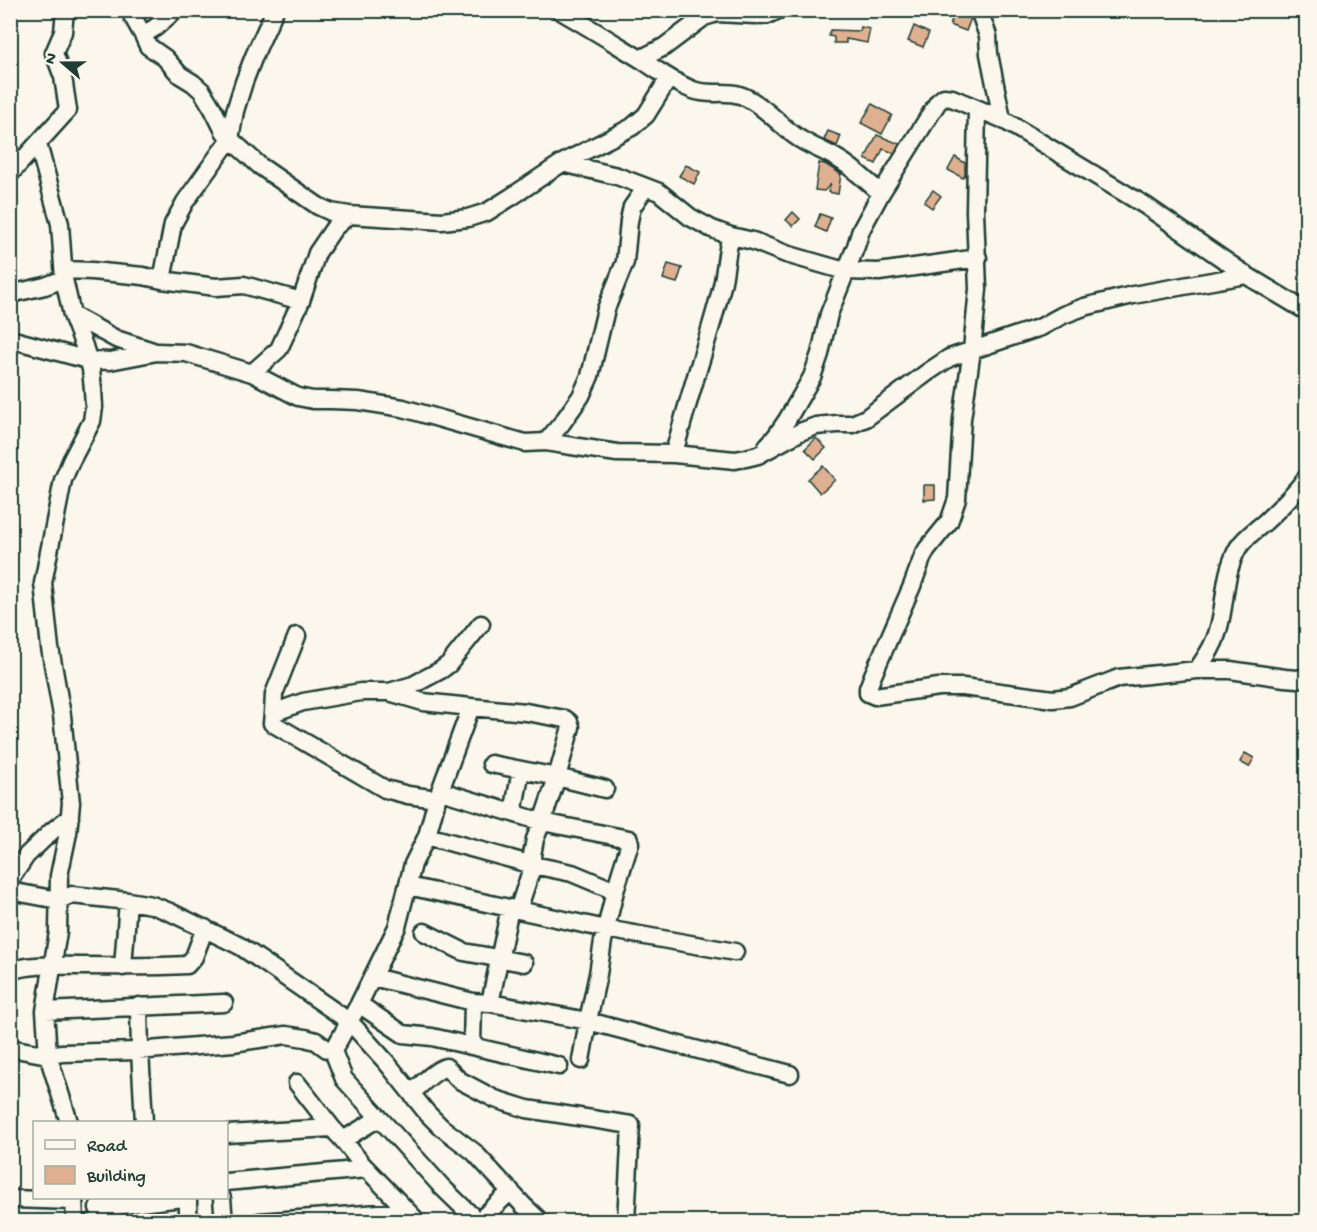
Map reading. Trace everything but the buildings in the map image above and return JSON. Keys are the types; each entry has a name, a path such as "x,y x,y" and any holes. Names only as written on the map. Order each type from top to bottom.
{"street":[{"path":"10,174 68,110 63,77 54,53 63,32 65,10"},
{"path":"129,10 148,46 202,91 230,139 260,166 318,207 349,215 442,221 468,218 487,212 562,163 632,127 646,115 669,78"},
{"path":"143,35 175,10"},
{"path":"162,280 173,224 185,202 230,139 235,111 244,82 275,10"},
{"path":"559,10 669,78 699,92 734,93 747,98 762,107 795,136 847,164 881,193"},
{"path":"640,59 664,47 704,17 716,12 767,15 779,10"},
{"path":"979,10 988,36 1002,119"},
{"path":"758,455 776,436 812,377 829,314 861,230 881,193 941,99 947,97 1002,119 1146,206 1246,275 1306,311"},
{"path":"977,109 975,211 978,289 962,419 958,489 949,522 923,556 873,675 868,693 875,696 939,687 963,687 1053,699 1070,697 1119,678 1197,670 1230,670 1297,679 1306,677"},
{"path":"38,144 60,224 64,275 72,315 91,369 94,407 92,421 63,480 43,583 50,648 62,715 71,803 59,876 58,932 45,1011 48,1055 69,1121"},
{"path":"562,163 617,176 658,192 690,217 712,229 846,271 879,272 978,258"},
{"path":"546,442 581,396 590,376 606,309 625,262 632,207 646,187"},
{"path":"252,373 279,349 301,302 317,253 334,228 349,215"},
{"path":"674,454 722,286 731,236"},
{"path":"10,294 45,286 64,275 92,271 216,287 244,285 301,302"},
{"path":"10,339 88,360 110,361 157,352 186,353 252,373 298,397 313,400 358,401 404,408 525,443 546,442 617,453 674,454 735,460 758,455 816,426 852,424 866,418 949,358 1041,327 1084,307 1133,295 1246,275"},
{"path":"72,315 116,339 157,352"},
{"path":"1197,670 1210,651 1218,633 1225,584 1239,546 1296,493 1306,478"},
{"path":"273,713 321,698 361,692 388,692 413,685 449,664 481,624"},
{"path":"297,636 274,694 272,723 385,789 408,795 439,795 542,822 629,839 630,843 606,929 581,1060"},
{"path":"388,692 423,702 526,712 565,719 571,728 535,839 533,865 514,909 499,958 490,1003"},
{"path":"333,1050 373,978 397,927 413,864 427,836 439,795 471,707"},
{"path":"491,764 605,789"},
{"path":"513,813 521,770"},
{"path":"10,880 18,856 70,817"},
{"path":"427,836 533,865 572,873 615,891"},
{"path":"408,886 606,929 735,952"},
{"path":"10,891 58,900 72,895 152,905 240,946 350,1022 427,1113 441,1127 474,1152 541,1221"},
{"path":"123,967 128,901"},
{"path":"10,970 52,966 187,965 194,957 205,928"},
{"path":"424,932 464,952 524,963"},
{"path":"373,978 473,1002 588,1021 790,1074"},
{"path":"472,1046 473,1002"},
{"path":"45,1011 224,1003"},
{"path":"359,1004 403,1034 432,1037 560,1066"},
{"path":"139,1006 144,1121"},
{"path":"10,1048 48,1055 140,1051 232,1043 286,1035 316,1041 327,1049 333,1050"},
{"path":"333,1050 344,1079 442,1187 474,1218 480,1220 511,1191"},
{"path":"412,1093 430,1076 446,1067 459,1080 495,1099 527,1109 631,1125 626,1221"},
{"path":"297,1083 367,1169 412,1216"},
{"path":"228,1134 337,1134 379,1118"},
{"path":"228,1182 367,1169"},
{"path":"11,1199 73,1199 75,1221"},
{"path":"98,1214 172,1199"},
{"path":"188,1199 188,1221"},
{"path":"222,1199 224,1221"},
{"path":"259,1221 412,1216"}]}
